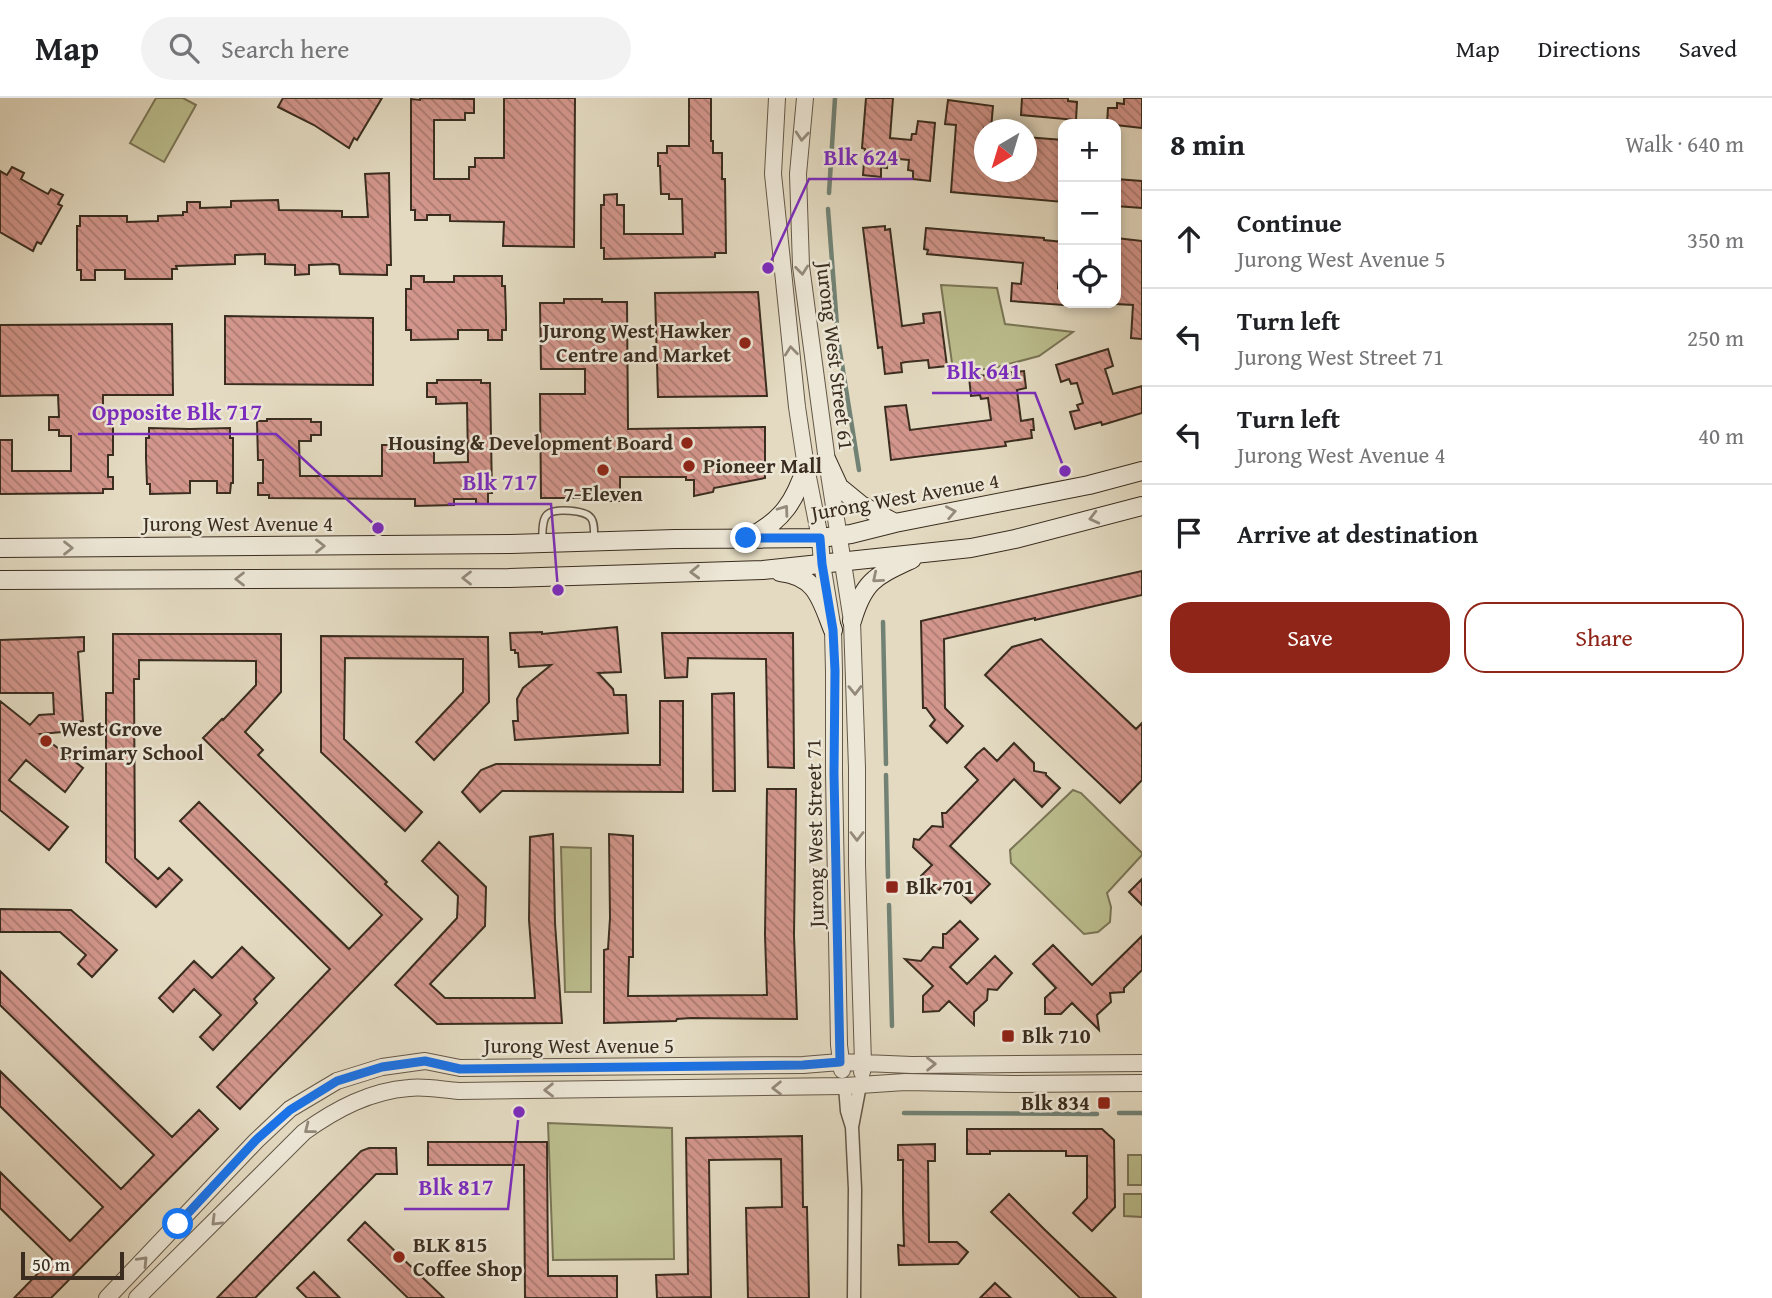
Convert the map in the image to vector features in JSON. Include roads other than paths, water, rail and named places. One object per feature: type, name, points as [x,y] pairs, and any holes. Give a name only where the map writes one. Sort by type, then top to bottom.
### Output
[{"type":"main road","points":[[827,461],[839,487],[861,505],[895,523]]},
{"type":"main road","points":[[746,538],[776,522],[799,488],[806,467]]},
{"type":"main road","name":"Jurong West Avenue 4","points":[[0,548],[820,538],[851,534],[1142,471]]},
{"type":"main road","points":[[0,580],[509,578],[763,570],[971,548],[1142,506]]},
{"type":"main road","points":[[852,621],[864,590],[879,574],[922,554]]},
{"type":"main road","points":[[763,570],[794,574],[809,582],[818,593],[833,630]]},
{"type":"street","name":"Jurong West Street 61","points":[[777,98],[773,174],[796,407],[820,538]]},
{"type":"street","name":"Jurong West Street 61","points":[[806,98],[798,173],[801,266],[839,535]]},
{"type":"street","name":"Jurong West Street 71","points":[[839,535],[852,621],[857,768],[863,1063],[853,1086]]},
{"type":"street","name":"Jurong West Street 71","points":[[820,538],[833,630],[835,671],[834,774],[840,1062],[853,1086]]},
{"type":"street","name":"Jurong West Avenue 5","points":[[107,1298],[256,1140],[290,1110],[337,1081],[382,1067],[425,1061],[460,1069],[752,1066],[840,1062],[912,1065],[1142,1063]]},
{"type":"street","name":"Jurong West Avenue 5","points":[[137,1298],[304,1132],[346,1106],[377,1093],[412,1087],[459,1091],[853,1086],[905,1082],[1142,1083]]},
{"type":"street","points":[[853,1086],[847,1111],[852,1127],[855,1189],[854,1298]]},
{"type":"lane","points":[[542,543],[544,520],[548,514],[556,511],[583,512],[590,516],[593,521],[594,542]]},
{"type":"waterway","points":[[829,193],[835,98]]},
{"type":"waterway","points":[[828,209],[838,339],[859,470]]},
{"type":"waterway","points":[[883,622],[886,764]]},
{"type":"waterway","points":[[886,775],[888,877]]},
{"type":"waterway","points":[[889,905],[892,1026]]},
{"type":"waterway","points":[[904,1113],[1097,1114]]},
{"type":"waterway","points":[[1119,1113],[1142,1113]]},
{"type":"place","name":"Blk 624","points":[[768,268]]},
{"type":"place","name":"Jurong West Hawker Centre and Market","points":[[745,343]]},
{"type":"place","name":"Housing & Development Board","points":[[687,443]]},
{"type":"place","name":"Pioneer Mall","points":[[689,466]]},
{"type":"place","name":"7-Eleven","points":[[603,470]]},
{"type":"place","name":"Blk 641","points":[[1065,471]]},
{"type":"place","name":"Opposite Blk 717","points":[[378,528]]},
{"type":"place","name":"Blk 717","points":[[558,590]]},
{"type":"place","name":"West Grove Primary School","points":[[46,741]]},
{"type":"place","name":"Blk 701","points":[[892,887]]},
{"type":"place","name":"Blk 710","points":[[1008,1036]]},
{"type":"place","name":"Blk 834","points":[[1104,1103]]},
{"type":"place","name":"Blk 817","points":[[519,1112]]},
{"type":"place","name":"BLK 815 Coffee Shop","points":[[399,1257]]}]
